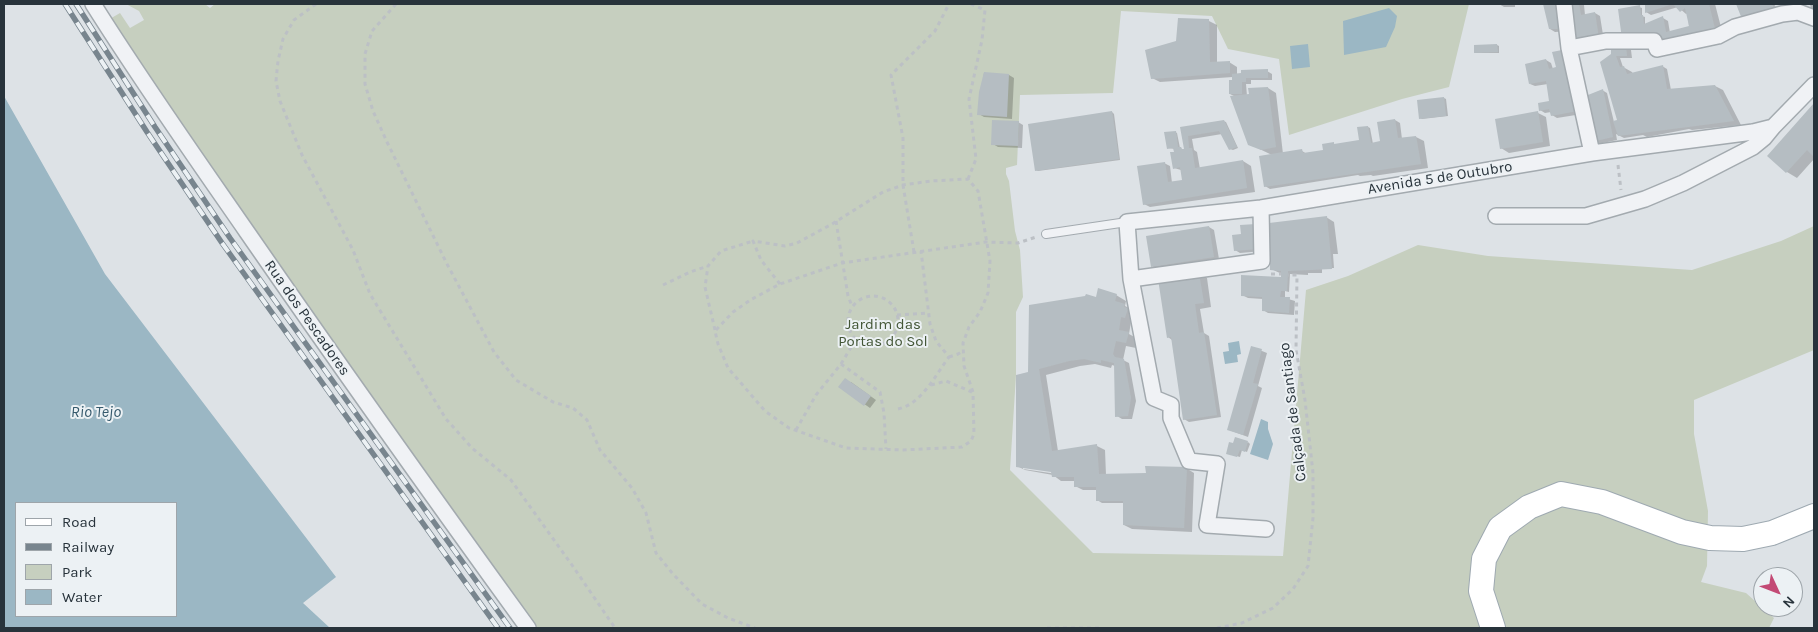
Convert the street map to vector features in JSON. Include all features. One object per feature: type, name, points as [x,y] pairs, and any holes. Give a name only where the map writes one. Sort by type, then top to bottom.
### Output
[{"type":"main road","points":[[1493,628],[1481,591],[1484,559],[1500,528],[1529,507],[1561,494],[1602,502],[1682,532],[1710,538],[1743,539],[1772,533],[1814,516]]},
{"type":"street","name":"Rua dos Pescadores","points":[[94,4],[175,127],[294,300],[528,628]]},
{"type":"street","points":[[1564,4],[1569,48],[1592,153]]},
{"type":"street","points":[[1569,48],[1606,41],[1654,40],[1658,50],[1718,36],[1735,27],[1782,14],[1798,12],[1814,18]]},
{"type":"street","points":[[1496,216],[1586,216],[1645,199],[1683,183],[1753,147],[1764,138],[1773,126],[1814,85]]},
{"type":"street","name":"Avenida 5 de Outubro","points":[[1127,222],[1261,208],[1592,153],[1753,132],[1773,126]]},
{"type":"street","points":[[1131,279],[1262,261],[1261,208]]},
{"type":"street","points":[[1127,222],[1131,279],[1154,398],[1171,405],[1171,418],[1189,460],[1217,464],[1207,525],[1266,529]]},
{"type":"lane","points":[[1046,234],[1127,222]]},
{"type":"path","points":[[316,4],[294,20],[283,39],[276,81],[280,100],[302,155],[353,250],[370,294],[446,419],[472,448],[511,480],[615,628]]},
{"type":"path","points":[[396,4],[372,31],[365,54],[364,84],[373,111],[387,142],[447,264],[494,352],[516,380],[553,402],[573,408],[587,420],[600,450],[632,488],[646,513],[656,553],[673,574],[702,604],[728,618],[755,628]]},
{"type":"path","points":[[914,252],[903,185],[904,138],[890,75],[935,31],[949,4]]},
{"type":"path","points":[[968,179],[976,159],[969,99],[982,40],[985,10],[971,4]]},
{"type":"path","points":[[1618,165],[1621,193]]},
{"type":"path","points":[[663,285],[708,266],[722,251],[753,241],[785,246],[797,243],[883,192],[903,185],[968,179]]},
{"type":"path","points":[[708,266],[705,286],[718,344],[728,368],[765,411],[789,428],[846,448],[903,450],[962,446],[971,441],[974,434],[972,392],[964,366],[963,343],[969,327],[980,312],[988,293],[990,261],[978,191],[968,179]]},
{"type":"path","points":[[836,221],[848,296],[852,306]]},
{"type":"path","points":[[715,331],[733,312],[780,284],[842,263],[986,242],[1018,243],[1046,234]]},
{"type":"path","points":[[753,241],[760,260],[780,284]]},
{"type":"path","points":[[921,250],[928,313],[936,341],[949,357]]},
{"type":"path","name":"Calçada de Santiago","points":[[1217,628],[1242,623],[1273,608],[1293,589],[1308,566],[1313,518],[1313,473],[1305,400],[1296,350],[1296,275],[1288,275]]},
{"type":"path","points":[[868,296],[878,296],[886,300],[893,306],[897,315],[895,333],[889,340],[881,344],[872,346],[864,344],[850,332],[848,324],[852,306],[868,296]]},
{"type":"path","points":[[897,315],[928,313]]},
{"type":"path","points":[[796,430],[816,395],[841,364],[856,339]]},
{"type":"path","points":[[898,409],[906,407],[929,386],[949,357],[963,350]]},
{"type":"path","points":[[841,364],[880,392],[884,413],[886,449]]},
{"type":"path","points":[[929,386],[946,381],[972,392]]},
{"type":"path","points":[[1047,628],[1103,628]]},
{"type":"green space","name":"Jardim das Portas do Sol","points":[[126,4],[205,4],[210,8],[215,4],[1469,4],[1449,87],[1402,99],[1289,135],[1279,59],[1228,49],[1212,16],[1121,11],[1113,93],[1020,95],[1017,165],[1006,168],[1015,231],[1020,250],[1023,297],[1016,312],[1016,375],[1010,470],[1093,553],[1283,556],[1306,290],[1348,276],[1418,245],[1488,256],[1692,270],[1781,241],[1814,226],[1814,350],[1694,400],[1694,434],[1708,511],[1707,566],[1701,582],[1746,593],[1753,599],[1753,617],[1774,618],[1769,628],[532,628],[108,20],[120,13],[130,28],[144,20],[139,11]]},
{"type":"water","points":[[1389,8],[1397,16],[1395,27],[1386,47],[1344,55],[1343,21]]},
{"type":"water","points":[[1308,44],[1310,67],[1292,69],[1290,46]]},
{"type":"water","name":"Rio Tejo","points":[[4,96],[105,274],[336,577],[303,603],[330,628],[4,628]]},
{"type":"water","points":[[1239,341],[1241,354],[1237,355],[1238,362],[1225,364],[1223,352],[1229,351],[1228,343]]},
{"type":"water","points":[[1261,419],[1268,422],[1268,429],[1273,444],[1268,460],[1250,454]]},
{"type":"building","points":[[1543,4],[1562,4],[1565,29],[1549,29]]},
{"type":"building","points":[[1567,4],[1579,4],[1581,15],[1595,12],[1599,39],[1571,43]]},
{"type":"building","points":[[1645,4],[1673,4],[1645,13]]},
{"type":"building","points":[[1673,4],[1709,4],[1716,33],[1662,46],[1662,36],[1622,39],[1618,9],[1640,5],[1644,24],[1663,16],[1666,32],[1689,26],[1685,8],[1680,12]]},
{"type":"building","points":[[1736,4],[1772,4],[1775,11],[1742,19]]},
{"type":"building","points":[[1178,18],[1209,19],[1210,62],[1230,61],[1230,73],[1151,79],[1145,50],[1176,41]]},
{"type":"building","points":[[1497,44],[1498,52],[1474,53],[1474,45]]},
{"type":"building","points":[[1611,45],[1626,46],[1627,56],[1616,56],[1620,67],[1624,66],[1627,74],[1663,65],[1667,89],[1715,85],[1734,121],[1618,136],[1613,121],[1617,120],[1600,62],[1611,54]]},
{"type":"building","points":[[1567,49],[1577,111],[1551,116],[1549,109],[1539,111],[1538,103],[1549,101],[1546,81],[1529,84],[1525,64],[1546,59],[1549,69],[1556,67],[1552,52]]},
{"type":"building","points":[[1268,69],[1268,78],[1246,78],[1246,82],[1242,82],[1242,94],[1229,94],[1229,80],[1232,80],[1232,74],[1241,73],[1241,70]]},
{"type":"building","points":[[984,72],[1009,74],[1007,117],[977,115],[979,92]]},
{"type":"building","points":[[1268,87],[1276,147],[1261,150],[1248,145],[1230,96],[1249,94],[1248,88]]},
{"type":"building","points":[[1603,89],[1613,137],[1591,142],[1583,97]]},
{"type":"building","points":[[1444,97],[1446,116],[1419,119],[1417,100]]},
{"type":"building","points":[[1814,103],[1814,157],[1807,150],[1786,173],[1767,156]]},
{"type":"building","points":[[1112,111],[1119,159],[1035,171],[1028,124]]},
{"type":"building","points":[[1538,111],[1543,142],[1500,149],[1495,119]]},
{"type":"building","points":[[1395,119],[1398,138],[1416,136],[1421,164],[1264,187],[1259,156],[1302,149],[1303,153],[1323,150],[1322,144],[1359,140],[1357,127],[1368,126],[1371,143],[1380,141],[1377,122]]},
{"type":"building","points":[[992,120],[1019,121],[1018,146],[991,145]]},
{"type":"building","points":[[1224,120],[1237,147],[1229,150],[1219,131],[1188,136],[1189,148],[1192,148],[1195,168],[1243,160],[1247,188],[1143,205],[1137,166],[1165,162],[1168,182],[1182,180],[1180,167],[1173,169],[1170,152],[1174,152],[1173,148],[1167,149],[1164,132],[1176,131],[1178,147],[1184,149],[1180,127]]},
{"type":"building","points":[[1327,216],[1332,269],[1288,271],[1287,291],[1281,291],[1280,297],[1290,297],[1289,313],[1262,311],[1262,297],[1241,296],[1241,275],[1281,277],[1281,271],[1270,270],[1269,223]]},
{"type":"building","points":[[1256,224],[1258,249],[1234,251],[1232,235],[1241,234],[1240,225]]},
{"type":"building","points":[[1209,226],[1214,257],[1151,267],[1146,236]]},
{"type":"building","points":[[1199,273],[1204,303],[1195,304],[1199,333],[1204,332],[1217,415],[1183,420],[1171,337],[1167,338],[1158,279]]},
{"type":"building","points":[[1098,288],[1117,294],[1115,301],[1125,304],[1124,307],[1128,308],[1125,318],[1121,317],[1119,330],[1129,332],[1126,343],[1116,341],[1113,354],[1115,357],[1124,359],[1131,398],[1128,416],[1115,417],[1114,363],[1101,360],[1101,363],[1084,359],[1039,369],[1052,451],[1097,444],[1099,474],[1146,473],[1145,466],[1187,467],[1184,528],[1123,525],[1123,501],[1096,501],[1096,487],[1074,487],[1074,477],[1052,477],[1051,472],[1016,467],[1016,375],[1028,372],[1029,305],[1085,296],[1086,294],[1096,297]]},
{"type":"building","points":[[1251,346],[1262,349],[1253,383],[1258,384],[1243,435],[1227,430]]},
{"type":"building","points":[[845,378],[871,396],[864,406],[838,387]]},
{"type":"building","points":[[1235,437],[1248,441],[1245,452],[1240,450],[1237,457],[1226,454],[1229,442],[1233,443]]},
{"type":"railway","points":[[65,4],[147,132],[222,243],[498,628]]},
{"type":"railway","points":[[76,4],[155,127],[230,238],[510,628]]}]
